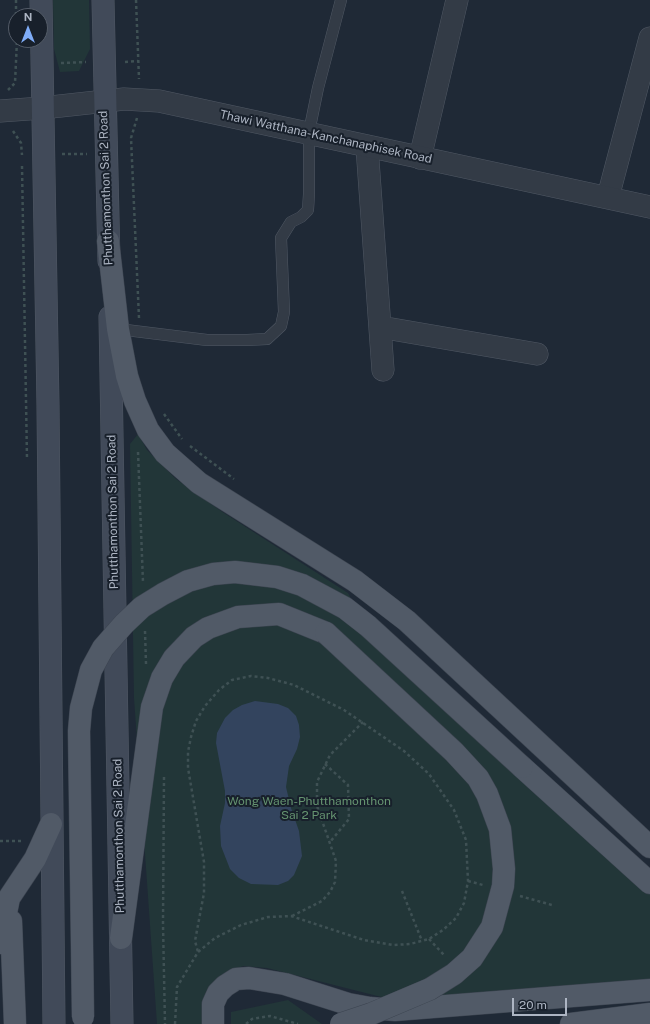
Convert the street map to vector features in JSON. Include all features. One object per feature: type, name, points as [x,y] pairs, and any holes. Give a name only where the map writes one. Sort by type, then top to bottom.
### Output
[{"type":"main road","points":[[41,0],[48,405],[54,1024]]},
{"type":"main road","name":"Phutthamonthon Sai 2 Road","points":[[103,0],[122,1024]]},
{"type":"main road","points":[[108,241],[118,329],[127,376],[135,401],[148,430],[165,452],[199,483],[355,581],[407,621],[650,847]]},
{"type":"main road","points":[[83,1021],[79,731],[81,708],[91,670],[103,648],[137,612],[163,594],[188,581],[213,574],[235,572],[277,577],[307,587],[345,608],[368,626],[650,883]]},
{"type":"main road","points":[[121,938],[152,707],[162,678],[174,658],[194,637],[208,628],[238,617],[279,614],[326,633],[454,752],[478,778],[487,794],[500,829],[504,869],[503,886],[492,927],[472,958],[454,974],[430,989],[378,1012],[341,1024]]},
{"type":"main road","points":[[0,943],[9,898],[35,859],[51,824]]},
{"type":"main road","points":[[9,898],[13,949],[15,1024]]},
{"type":"main road","points":[[213,1024],[213,1004],[218,993],[225,986],[236,979],[266,979],[348,1004],[395,1010],[650,990]]},
{"type":"main road","points":[[571,1024],[650,1014]]},
{"type":"street","points":[[420,158],[457,0]]},
{"type":"street","points":[[608,197],[650,38]]},
{"type":"street","name":"Thawi Watthana-Kanchanaphisek Road","points":[[0,110],[42,108],[124,99],[159,101],[309,132],[367,147],[650,207]]},
{"type":"street","points":[[367,147],[383,370]]},
{"type":"street","points":[[380,327],[537,354]]},
{"type":"lane","points":[[118,329],[206,340],[247,340],[267,339],[281,326],[284,312],[281,238],[291,222],[301,217],[308,210],[309,132],[318,88],[341,0]]},
{"type":"path","points":[[136,0],[139,80]]},
{"type":"path","points":[[8,90],[15,83],[17,48]]},
{"type":"path","points":[[58,63],[86,62]]},
{"type":"path","points":[[136,124],[131,138],[139,332]]},
{"type":"path","points":[[62,154],[94,153]]},
{"type":"path","points":[[161,409],[164,413]]},
{"type":"path","points":[[138,446],[143,589]]},
{"type":"path","points":[[144,629],[146,668]]},
{"type":"path","points":[[175,1024],[177,987],[198,952],[215,938],[241,925],[268,917],[291,916],[364,940],[393,945],[410,944],[429,939],[443,930],[456,918],[464,903],[468,881],[466,840],[454,810],[429,774],[404,751],[344,710],[294,685],[268,678],[251,676],[232,680],[219,690],[205,706],[194,726],[188,752],[188,768],[204,862],[204,893],[195,941],[198,952]]},
{"type":"path","points":[[291,916],[322,901],[330,892],[335,882],[337,871],[335,856],[317,806],[317,782],[330,755],[362,722]]},
{"type":"path","points":[[325,764],[348,785],[349,818],[330,842]]},
{"type":"path","points":[[164,775],[163,924],[165,1024]]},
{"type":"path","points":[[402,891],[422,941]]},
{"type":"path","points":[[429,939],[450,961]]},
{"type":"path","points":[[246,1024],[252,1019],[270,1016],[298,1024]]},
{"type":"green space","points":[[53,0],[89,0],[90,49],[79,71],[60,72],[54,49]]},
{"type":"green space","name":"Wong Waen-Phutthamonthon Sai 2 Park","points":[[138,434],[147,450],[176,479],[221,511],[348,593],[373,640],[650,892],[650,983],[413,1005],[267,968],[243,966],[219,979],[202,1006],[202,1024],[157,1024],[134,698],[130,444]]},
{"type":"green space","points":[[288,1000],[322,1024],[231,1024],[231,1012]]},
{"type":"water","points":[[255,701],[278,704],[288,708],[296,716],[299,725],[300,737],[297,749],[289,766],[286,787],[299,831],[302,856],[294,875],[288,881],[278,885],[251,884],[239,878],[230,869],[221,846],[220,826],[225,803],[225,791],[216,743],[217,733],[225,718],[233,710],[242,705]]}]
